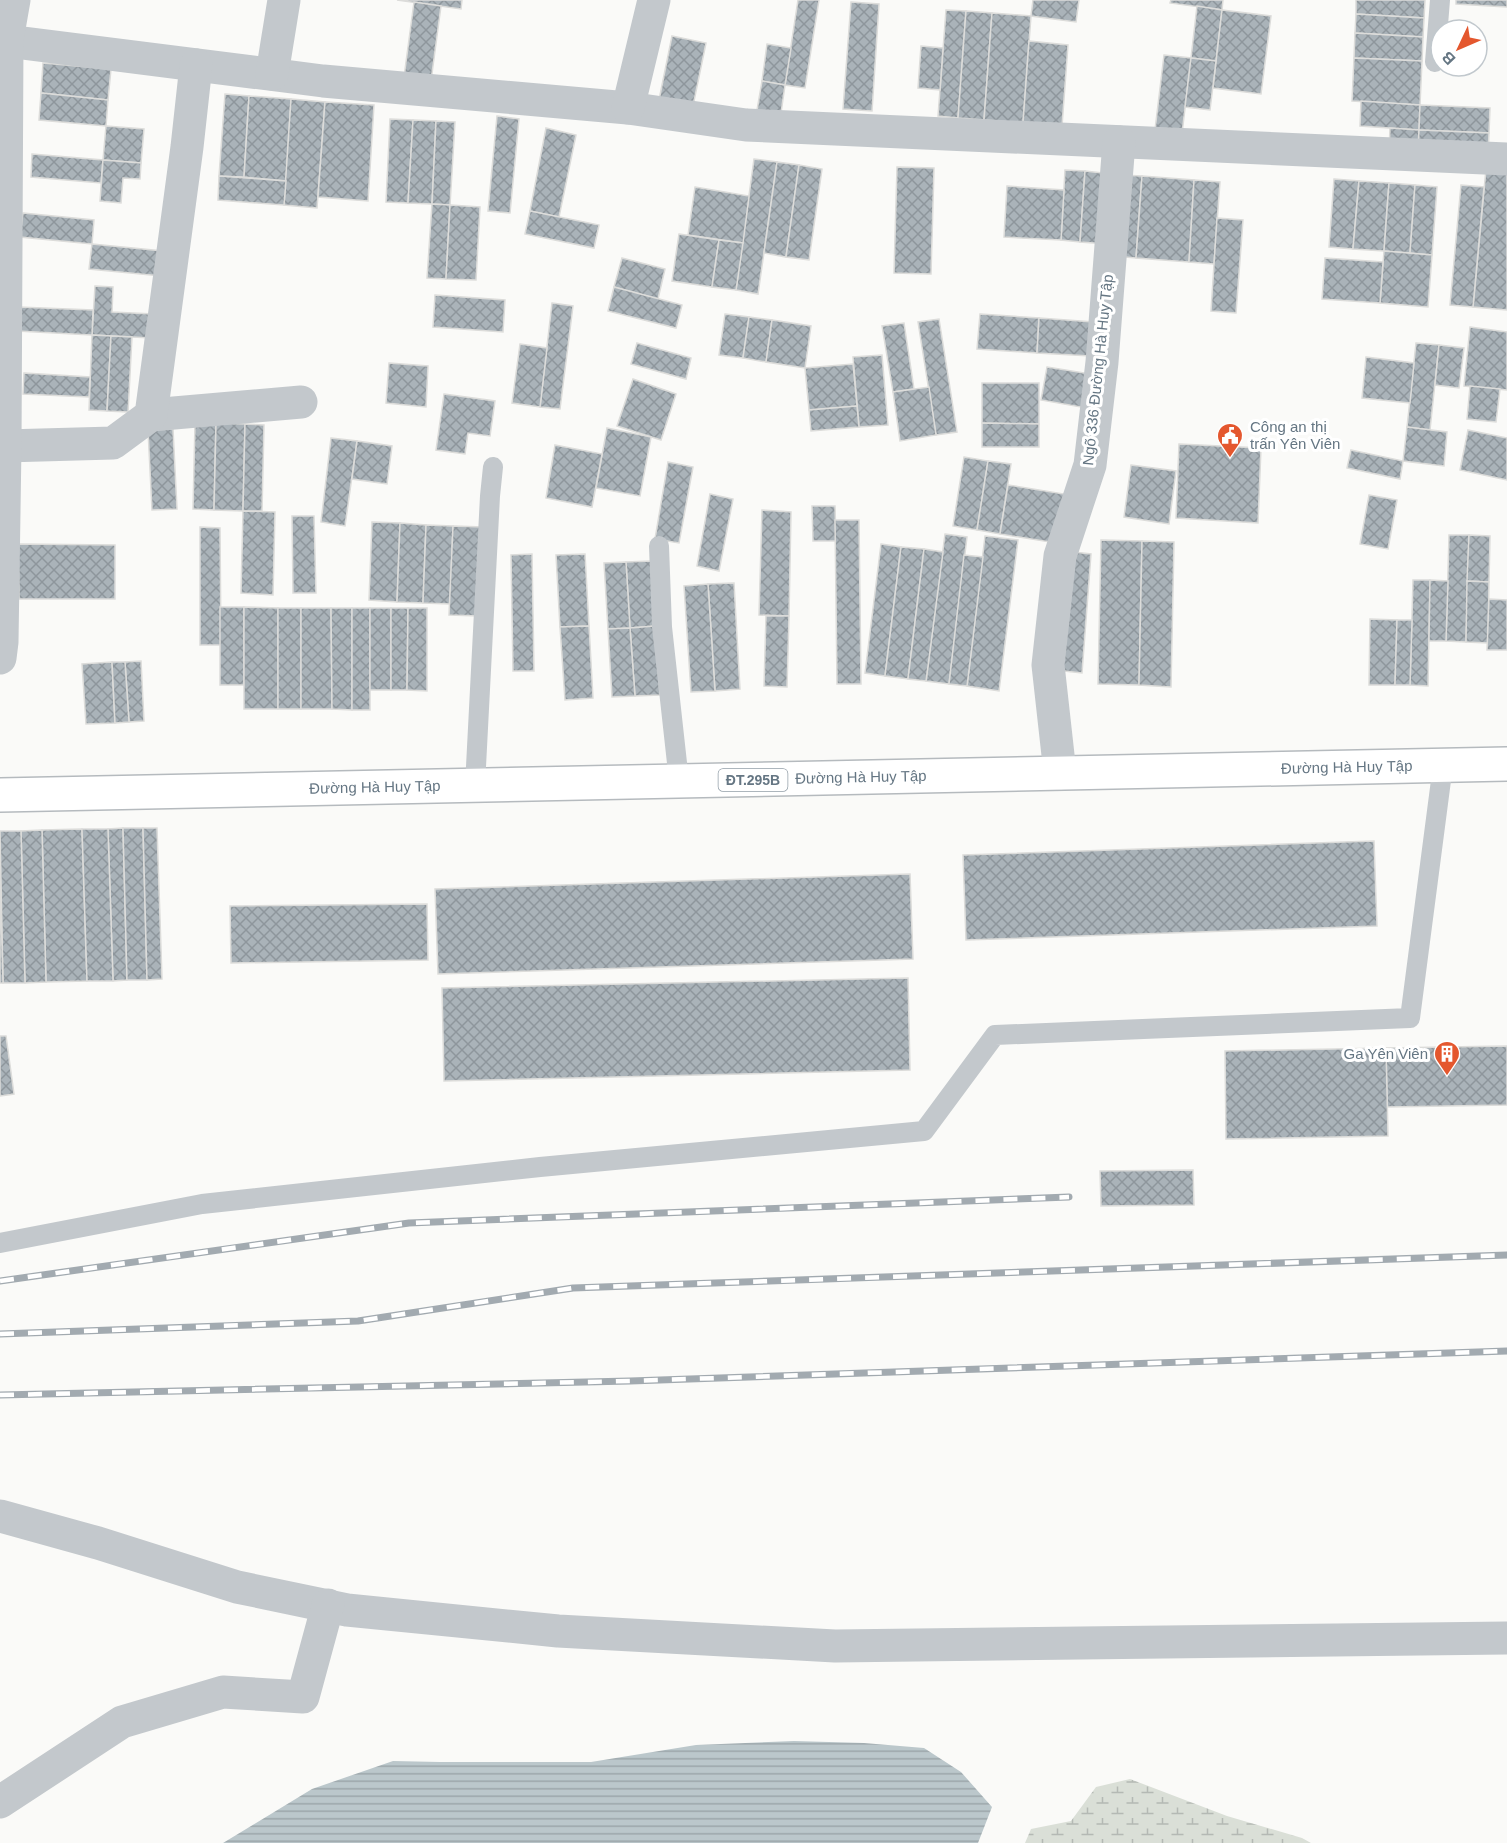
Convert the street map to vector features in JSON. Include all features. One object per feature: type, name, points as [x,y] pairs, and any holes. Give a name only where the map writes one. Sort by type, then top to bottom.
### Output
[{"type":"main road","name":"Đường Hà Huy Tập","points":[[0,795],[1507,764]]},
{"type":"street","points":[[0,658],[5,447],[4,40],[14,0]]},
{"type":"street","points":[[272,74],[284,0]]},
{"type":"street","points":[[628,108],[654,0]]},
{"type":"street","points":[[4,40],[323,81],[628,108],[746,125],[1507,159]]},
{"type":"street","points":[[151,415],[196,65]]},
{"type":"street","name":"Ngõ 336 Đường Hà Huy Tập","points":[[1060,773],[1048,664],[1060,556],[1090,465],[1102,362],[1119,142]]},
{"type":"street","points":[[5,447],[113,443],[151,415],[301,402]]},
{"type":"street","points":[[0,1516],[98,1543],[237,1587],[347,1610],[558,1631],[835,1646],[1507,1638]]},
{"type":"street","points":[[0,1802],[122,1722],[223,1692],[303,1697],[328,1605]]},
{"type":"lane","points":[[1439,18],[1440,0]]},
{"type":"lane","points":[[475,786],[493,467]]},
{"type":"lane","points":[[659,546],[662,627],[679,781]]},
{"type":"lane","points":[[0,1243],[202,1204],[540,1167],[924,1131],[995,1035],[1410,1018],[1443,765]]},
{"type":"green space","points":[[1130,1779],[1227,1816],[1302,1838],[1311,1843],[1025,1843],[1031,1829],[1071,1821],[1096,1787]]},
{"type":"shaded area","points":[[794,1741],[924,1748],[961,1772],[992,1807],[978,1843],[223,1843],[312,1789],[393,1761],[591,1762],[696,1745]]},
{"type":"building","points":[[397,0],[462,0],[461,9]]},
{"type":"building","points":[[798,0],[819,0],[805,88],[785,85]]},
{"type":"building","points":[[1033,0],[1079,0],[1076,22],[1031,16]]},
{"type":"building","points":[[1171,0],[1223,0],[1222,10],[1170,3]]},
{"type":"building","points":[[1356,0],[1425,0],[1424,18],[1356,14]]},
{"type":"building","points":[[1456,0],[1507,0],[1507,7],[1456,4]]},
{"type":"building","points":[[414,2],[441,6],[431,81],[404,77]]},
{"type":"building","points":[[851,2],[879,4],[872,111],[843,109]]},
{"type":"building","points":[[1197,6],[1222,10],[1216,61],[1191,58]]},
{"type":"building","points":[[946,10],[966,11],[958,118],[938,116]]},
{"type":"building","points":[[1222,10],[1271,16],[1261,94],[1213,88]]},
{"type":"building","points":[[966,11],[992,13],[984,120],[958,118]]},
{"type":"building","points":[[992,13],[1031,16],[1023,123],[984,120]]},
{"type":"building","points":[[1356,14],[1424,18],[1423,37],[1355,33]]},
{"type":"building","points":[[1355,33],[1423,37],[1422,61],[1354,58]]},
{"type":"building","points":[[672,36],[706,43],[693,106],[659,100]]},
{"type":"building","points":[[1029,41],[1068,45],[1062,126],[1023,123]]},
{"type":"building","points":[[767,44],[791,48],[785,85],[762,81]]},
{"type":"building","points":[[921,46],[943,48],[940,90],[918,88]]},
{"type":"building","points":[[1164,55],[1191,58],[1181,142],[1154,138]]},
{"type":"building","points":[[1191,58],[1216,61],[1210,110],[1185,107]]},
{"type":"building","points":[[1354,58],[1422,61],[1420,105],[1352,101]]},
{"type":"building","points":[[43,63],[111,69],[108,100],[41,93]]},
{"type":"building","points":[[762,81],[785,85],[780,120],[756,116]]},
{"type":"building","points":[[41,93],[108,100],[106,126],[39,120]]},
{"type":"building","points":[[225,94],[249,96],[244,177],[219,176]]},
{"type":"building","points":[[249,96],[291,99],[286,181],[244,177]]},
{"type":"building","points":[[291,99],[325,102],[317,208],[284,205]]},
{"type":"building","points":[[1361,101],[1420,105],[1419,130],[1360,126]]},
{"type":"building","points":[[325,102],[374,105],[368,201],[318,197]]},
{"type":"building","points":[[1420,105],[1490,108],[1489,133],[1419,130]]},
{"type":"building","points":[[497,116],[519,119],[510,213],[488,211]]},
{"type":"building","points":[[390,119],[413,120],[408,203],[386,202]]},
{"type":"building","points":[[413,120],[436,121],[432,204],[408,203]]},
{"type":"building","points":[[436,121],[455,122],[450,205],[432,204]]},
{"type":"building","points":[[106,126],[144,129],[141,163],[103,160]]},
{"type":"building","points":[[546,128],[576,135],[559,217],[530,211]]},
{"type":"building","points":[[1390,128],[1419,130],[1418,152],[1389,151]]},
{"type":"building","points":[[1419,130],[1489,133],[1488,156],[1418,152]]},
{"type":"building","points":[[32,154],[103,160],[101,183],[31,177]]},
{"type":"building","points":[[754,159],[777,162],[758,294],[736,290]]},
{"type":"building","points":[[103,160],[141,163],[140,179],[123,178],[121,203],[100,201]]},
{"type":"building","points":[[777,162],[799,165],[786,257],[764,253]]},
{"type":"building","points":[[799,165],[822,169],[809,260],[786,257]]},
{"type":"building","points":[[897,167],[934,168],[931,274],[894,273]]},
{"type":"building","points":[[1486,169],[1507,171],[1507,310],[1473,307]]},
{"type":"building","points":[[1065,170],[1085,171],[1080,242],[1061,240]]},
{"type":"building","points":[[1085,171],[1111,174],[1107,244],[1080,242]]},
{"type":"building","points":[[1119,175],[1142,176],[1136,258],[1114,256]]},
{"type":"building","points":[[219,176],[286,181],[284,205],[218,200]]},
{"type":"building","points":[[1142,176],[1194,180],[1189,262],[1136,258]]},
{"type":"building","points":[[1334,179],[1359,181],[1353,249],[1329,247]]},
{"type":"building","points":[[1194,180],[1220,182],[1214,264],[1189,262]]},
{"type":"building","points":[[1359,181],[1389,183],[1384,251],[1353,249]]},
{"type":"building","points":[[1389,183],[1415,185],[1410,253],[1384,251]]},
{"type":"building","points":[[1415,185],[1437,187],[1432,255],[1410,253]]},
{"type":"building","points":[[1461,185],[1484,187],[1473,307],[1450,305]]},
{"type":"building","points":[[1007,186],[1064,190],[1061,240],[1004,237]]},
{"type":"building","points":[[695,187],[749,196],[743,243],[688,235]]},
{"type":"building","points":[[432,204],[450,205],[446,279],[427,278]]},
{"type":"building","points":[[450,205],[480,207],[476,280],[446,279]]},
{"type":"building","points":[[530,211],[599,225],[594,248],[525,234]]},
{"type":"building","points":[[23,213],[94,220],[92,244],[20,237]]},
{"type":"building","points":[[1217,218],[1243,220],[1236,313],[1211,311]]},
{"type":"building","points":[[679,234],[719,240],[712,287],[672,281]]},
{"type":"building","points":[[719,240],[743,243],[736,290],[712,287]]},
{"type":"building","points":[[92,244],[163,251],[161,276],[89,269]]},
{"type":"building","points":[[1384,251],[1432,255],[1428,307],[1380,303]]},
{"type":"building","points":[[622,258],[665,269],[658,299],[614,287]]},
{"type":"building","points":[[1325,258],[1383,262],[1380,303],[1322,299]]},
{"type":"building","points":[[95,286],[113,287],[112,312],[153,314],[152,338],[92,335]]},
{"type":"building","points":[[614,287],[682,305],[676,328],[608,311]]},
{"type":"building","points":[[435,295],[505,300],[503,332],[433,327]]},
{"type":"building","points":[[552,303],[573,306],[560,409],[540,407]]},
{"type":"building","points":[[18,307],[93,310],[92,335],[17,331]]},
{"type":"building","points":[[725,314],[749,317],[743,358],[719,355]]},
{"type":"building","points":[[980,314],[1039,318],[1037,353],[977,349]]},
{"type":"building","points":[[749,317],[772,320],[766,362],[743,358]]},
{"type":"building","points":[[1039,318],[1094,322],[1091,356],[1037,353]]},
{"type":"building","points":[[939,319],[957,432],[936,435],[918,322]]},
{"type":"building","points":[[772,320],[811,326],[805,368],[766,362]]},
{"type":"building","points":[[904,323],[914,389],[893,392],[882,326]]},
{"type":"building","points":[[1470,327],[1507,332],[1507,390],[1464,386]]},
{"type":"building","points":[[92,335],[111,336],[107,411],[89,410]]},
{"type":"building","points":[[111,336],[132,337],[128,412],[107,411]]},
{"type":"building","points":[[637,343],[691,358],[686,379],[631,364]]},
{"type":"building","points":[[1416,343],[1439,345],[1430,430],[1407,427]]},
{"type":"building","points":[[520,344],[547,348],[540,407],[512,403]]},
{"type":"building","points":[[1439,345],[1464,348],[1459,388],[1435,385]]},
{"type":"building","points":[[882,355],[888,425],[859,427],[853,357]]},
{"type":"building","points":[[1366,357],[1414,363],[1410,403],[1362,398]]},
{"type":"building","points":[[389,363],[428,366],[426,407],[386,403]]},
{"type":"building","points":[[853,364],[857,406],[809,410],[805,368]]},
{"type":"building","points":[[1047,367],[1097,375],[1092,409],[1041,400]]},
{"type":"building","points":[[24,373],[90,377],[89,397],[23,394]]},
{"type":"building","points":[[633,379],[676,394],[661,440],[617,426]]},
{"type":"building","points":[[982,383],[1039,383],[1039,424],[982,423]]},
{"type":"building","points":[[1470,386],[1500,389],[1496,422],[1467,419]]},
{"type":"building","points":[[929,387],[936,435],[900,441],[893,392]]},
{"type":"building","points":[[444,394],[495,401],[490,436],[468,433],[465,454],[436,450]]},
{"type":"building","points":[[857,406],[859,427],[811,431],[809,410]]},
{"type":"building","points":[[195,423],[216,423],[214,510],[193,509]]},
{"type":"building","points":[[216,423],[245,424],[243,511],[214,510]]},
{"type":"building","points":[[982,423],[1039,424],[1039,447],[982,447]]},
{"type":"building","points":[[245,424],[264,425],[262,511],[243,511]]},
{"type":"building","points":[[1407,427],[1447,432],[1444,466],[1403,461]]},
{"type":"building","points":[[607,428],[651,437],[640,496],[596,488]]},
{"type":"building","points":[[173,429],[177,509],[152,510],[148,430]]},
{"type":"building","points":[[1468,430],[1507,438],[1507,480],[1460,470]]},
{"type":"building","points":[[331,438],[357,441],[345,526],[321,522]]},
{"type":"building","points":[[357,441],[392,446],[387,484],[352,479]]},
{"type":"building","points":[[1179,444],[1261,448],[1258,523],[1176,518]]},
{"type":"building","points":[[555,445],[602,454],[592,507],[546,498]]},
{"type":"building","points":[[1351,450],[1403,461],[1400,479],[1347,468]]},
{"type":"building","points":[[964,457],[988,461],[977,530],[953,526]]},
{"type":"building","points":[[988,461],[1011,464],[1000,534],[977,530]]},
{"type":"building","points":[[668,462],[693,467],[679,543],[655,539]]},
{"type":"building","points":[[1131,465],[1176,471],[1169,524],[1124,517]]},
{"type":"building","points":[[1008,485],[1064,494],[1056,543],[1000,534]]},
{"type":"building","points":[[710,494],[733,499],[719,571],[697,566]]},
{"type":"building","points":[[1369,495],[1397,500],[1388,549],[1360,544]]},
{"type":"building","points":[[812,506],[835,506],[836,541],[813,541]]},
{"type":"building","points":[[762,510],[791,512],[789,616],[759,615]]},
{"type":"building","points":[[243,511],[275,512],[273,595],[241,593]]},
{"type":"building","points":[[292,516],[314,516],[316,593],[293,593]]},
{"type":"building","points":[[835,520],[859,520],[861,684],[837,684]]},
{"type":"building","points":[[372,522],[400,523],[397,602],[369,600]]},
{"type":"building","points":[[400,523],[426,525],[423,603],[397,602]]},
{"type":"building","points":[[426,525],[453,526],[450,604],[423,603]]},
{"type":"building","points":[[453,526],[483,527],[480,616],[449,615]]},
{"type":"building","points":[[200,527],[220,528],[221,645],[200,645]]},
{"type":"building","points":[[945,534],[967,537],[949,684],[926,681]]},
{"type":"building","points":[[1449,535],[1469,535],[1466,642],[1446,641]]},
{"type":"building","points":[[1469,535],[1490,536],[1489,582],[1467,581]]},
{"type":"building","points":[[985,536],[1018,540],[999,691],[967,686]]},
{"type":"building","points":[[1101,540],[1142,541],[1139,685],[1098,684]]},
{"type":"building","points":[[1142,541],[1174,542],[1171,687],[1139,685]]},
{"type":"building","points":[[18,544],[115,545],[115,599],[19,599]]},
{"type":"building","points":[[881,544],[901,547],[885,676],[865,673]]},
{"type":"building","points":[[901,547],[924,549],[908,679],[885,676]]},
{"type":"building","points":[[924,549],[943,552],[926,681],[908,679]]},
{"type":"building","points":[[1065,551],[1091,554],[1082,673],[1055,670]]},
{"type":"building","points":[[532,554],[534,671],[513,671],[511,555]]},
{"type":"building","points":[[585,554],[589,626],[560,627],[556,555]]},
{"type":"building","points":[[964,555],[983,557],[967,686],[949,684]]},
{"type":"building","points":[[651,561],[655,626],[630,628],[626,562]]},
{"type":"building","points":[[626,562],[630,628],[608,629],[604,563]]},
{"type":"building","points":[[1413,580],[1430,580],[1428,686],[1410,685]]},
{"type":"building","points":[[1430,580],[1448,581],[1446,641],[1429,641]]},
{"type":"building","points":[[1467,581],[1489,582],[1488,643],[1466,642]]},
{"type":"building","points":[[734,583],[740,689],[715,691],[708,584]]},
{"type":"building","points":[[708,584],[715,691],[691,692],[684,586]]},
{"type":"building","points":[[1489,599],[1507,600],[1507,650],[1487,650]]},
{"type":"building","points":[[220,607],[244,607],[244,685],[220,685]]},
{"type":"building","points":[[244,607],[278,608],[278,709],[244,709]]},
{"type":"building","points":[[278,608],[301,608],[301,709],[278,709]]},
{"type":"building","points":[[301,608],[331,608],[332,709],[301,709]]},
{"type":"building","points":[[331,608],[352,608],[352,710],[332,709]]},
{"type":"building","points":[[352,608],[370,608],[370,710],[352,710]]},
{"type":"building","points":[[370,608],[391,608],[391,690],[370,690]]},
{"type":"building","points":[[391,608],[408,608],[407,690],[391,690]]},
{"type":"building","points":[[408,608],[427,608],[427,691],[407,690]]},
{"type":"building","points":[[766,616],[789,616],[787,687],[764,686]]},
{"type":"building","points":[[1370,619],[1397,620],[1395,685],[1369,685]]},
{"type":"building","points":[[1397,620],[1412,620],[1410,685],[1395,685]]},
{"type":"building","points":[[589,626],[593,698],[565,700],[560,627]]},
{"type":"building","points":[[655,626],[660,695],[635,696],[630,628]]},
{"type":"building","points":[[630,628],[635,696],[612,697],[608,629]]},
{"type":"building","points":[[141,661],[144,721],[129,722],[125,662]]},
{"type":"building","points":[[112,662],[115,723],[86,724],[82,664]]},
{"type":"building","points":[[112,662],[125,662],[129,722],[115,723]]},
{"type":"building","points":[[123,828],[127,980],[113,981],[108,829]]},
{"type":"building","points":[[123,828],[143,828],[147,980],[127,980]]},
{"type":"building","points":[[143,828],[157,828],[162,979],[147,980]]},
{"type":"building","points":[[82,829],[87,981],[46,982],[42,830]]},
{"type":"building","points":[[82,829],[108,829],[113,981],[87,981]]},
{"type":"building","points":[[42,830],[46,982],[25,983],[21,831]]},
{"type":"building","points":[[0,831],[21,831],[25,983],[3,983]]},
{"type":"building","points":[[1374,841],[1377,926],[966,940],[963,855]]},
{"type":"building","points":[[0,872],[3,983],[0,983]]},
{"type":"building","points":[[910,874],[913,959],[438,974],[435,889]]},
{"type":"building","points":[[427,904],[428,960],[231,963],[230,906]]},
{"type":"building","points":[[908,978],[910,1070],[444,1081],[442,988]]},
{"type":"building","points":[[0,1036],[6,1036],[14,1094],[0,1096]]},
{"type":"building","name":"Ga Yên Viên","points":[[1507,1046],[1507,1105],[1387,1107],[1386,1048]]},
{"type":"building","points":[[1386,1048],[1388,1136],[1226,1139],[1225,1051]]},
{"type":"building","points":[[1193,1170],[1194,1205],[1101,1206],[1100,1171]]},
{"type":"railway","points":[[0,1281],[409,1223],[1069,1197]]},
{"type":"railway","points":[[0,1334],[358,1321],[573,1288],[1507,1255]]},
{"type":"railway","points":[[0,1395],[630,1381],[1507,1351]]},
{"type":"place","name":"Công an thị trấn Yên Viên","points":[[1230,459]]},
{"type":"place","name":"Ga Yên Viên","points":[[1447,1077]]}]
